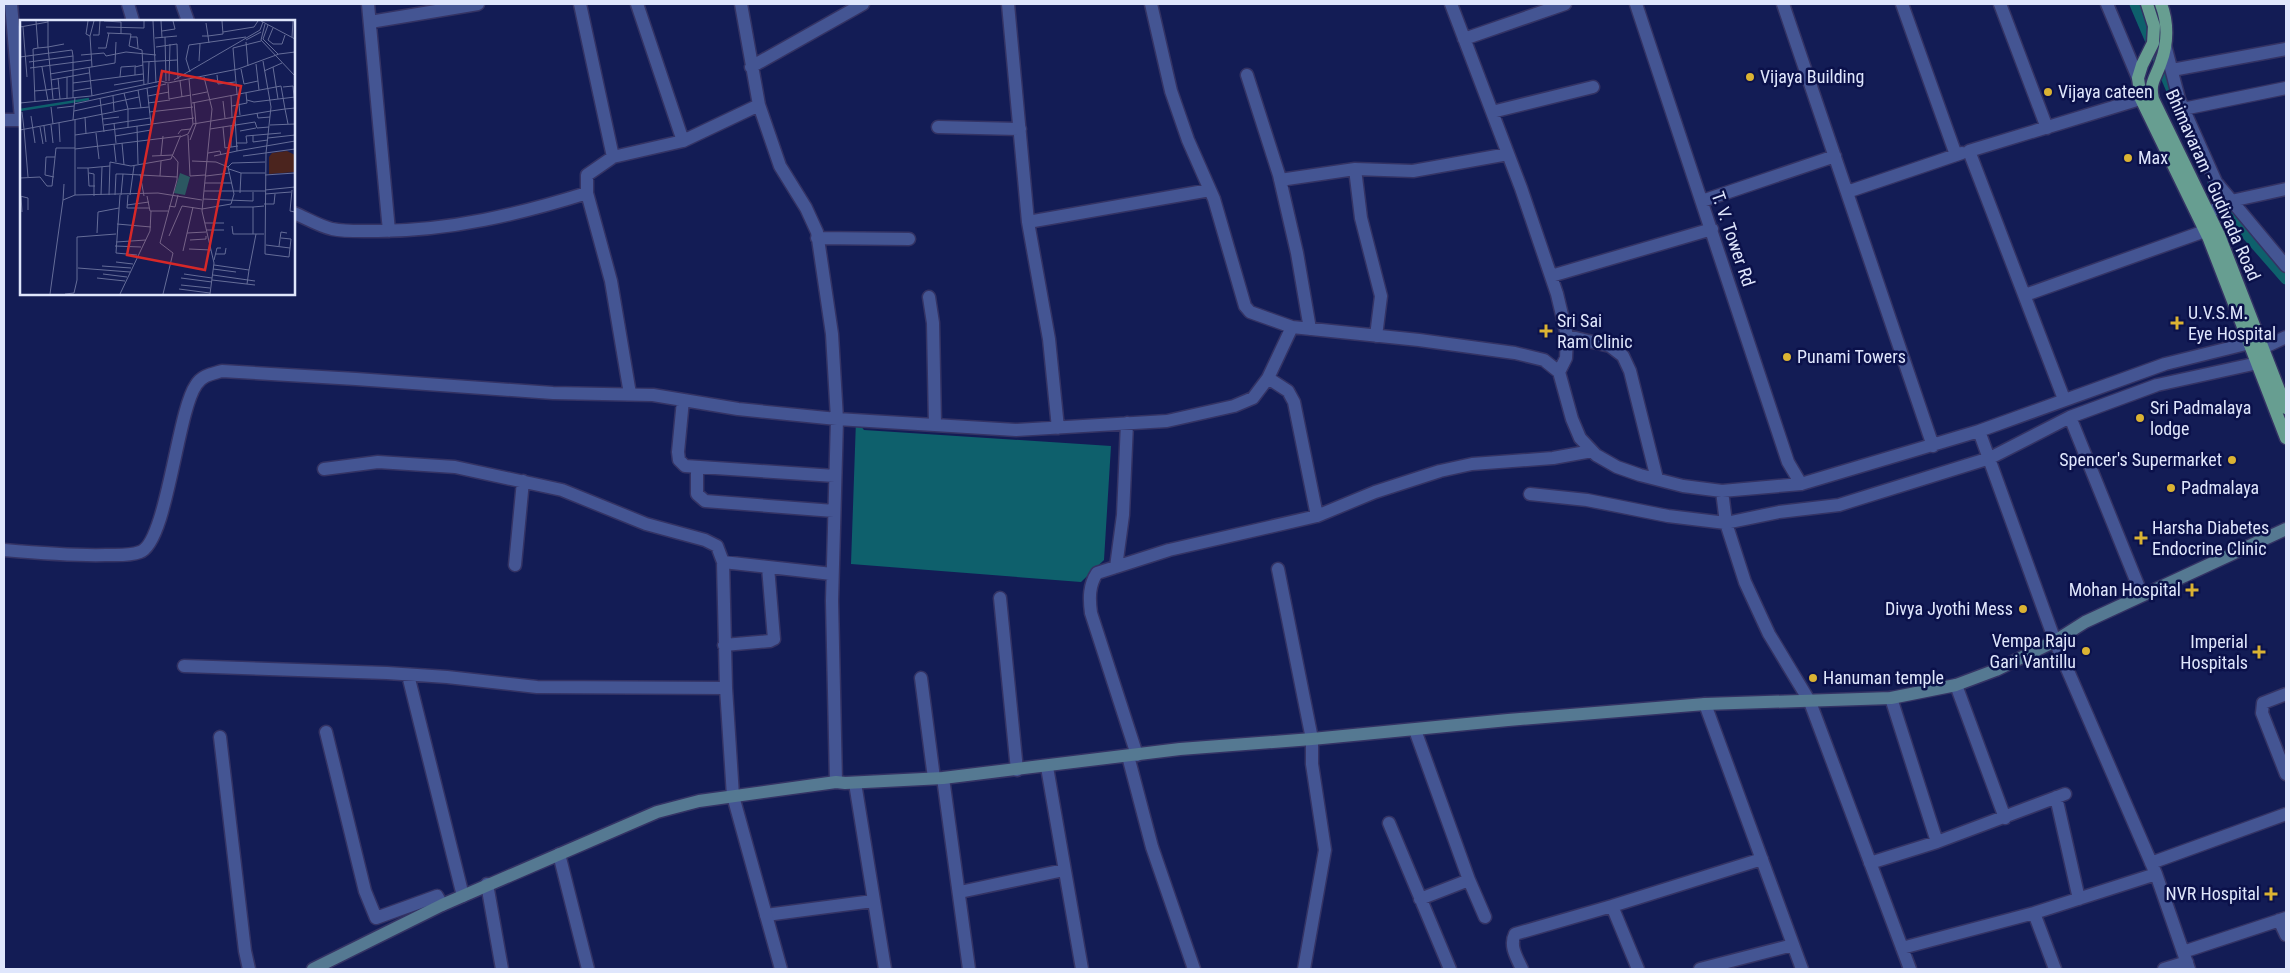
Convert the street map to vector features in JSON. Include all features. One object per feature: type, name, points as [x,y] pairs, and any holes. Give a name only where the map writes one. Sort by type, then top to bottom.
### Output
[{"type":"main road","name":"Bhimavaram - Gudivada Road","points":[[2147,4],[2160,26],[2159,44],[2162,61],[2148,94],[2257,350],[2286,408]]},
{"type":"main road","points":[[2160,26],[2161,4]]},
{"type":"main road","name":"Bhimavaram - Gudivada Road","points":[[2159,44],[2142,65],[2138,78],[2210,212],[2286,438]]},
{"type":"main road","points":[[313,969],[488,884],[657,812],[699,801],[836,782],[939,778],[1047,767],[1180,749],[1312,740],[1508,720],[1705,704],[1892,698],[1956,685],[1996,670],[2054,641],[2085,622],[2286,529]]},
{"type":"street","points":[[11,4],[20,108]]},
{"type":"street","points":[[128,4],[133,20]]},
{"type":"street","points":[[182,4],[188,20]]},
{"type":"street","points":[[368,4],[389,231]]},
{"type":"street","points":[[370,22],[478,4]]},
{"type":"street","points":[[580,4],[613,157]]},
{"type":"street","points":[[637,4],[683,141]]},
{"type":"street","points":[[740,4],[759,105],[780,166],[806,208],[818,238],[832,334],[837,419],[832,574],[836,782]]},
{"type":"street","points":[[751,67],[848,8],[864,4]]},
{"type":"street","points":[[1008,4],[1028,222],[1049,339],[1058,428]]},
{"type":"street","points":[[1151,4],[1171,91],[1188,140],[1210,190],[1245,306],[1250,312],[1292,327],[1515,353],[1544,360],[1559,372],[1572,419],[1580,438],[1592,451],[1616,467],[1657,479],[1722,492],[1801,484],[1979,431],[2165,364],[2257,350]]},
{"type":"street","points":[[1451,4],[1508,154],[1551,276],[1567,336],[1566,358],[1559,372]]},
{"type":"street","points":[[1464,39],[1563,4]]},
{"type":"street","name":"T. V. Tower Rd","points":[[1636,4],[1788,462],[1801,484]]},
{"type":"street","points":[[1783,4],[1933,446]]},
{"type":"street","points":[[1902,4],[1956,155]]},
{"type":"street","points":[[2000,4],[2047,128]]},
{"type":"street","points":[[2107,4],[2138,78]]},
{"type":"street","points":[[2159,44],[2172,70],[2183,108],[2216,182],[2230,202],[2286,266]]},
{"type":"street","points":[[2172,70],[2286,49]]},
{"type":"street","points":[[1247,75],[1280,180],[1297,253],[1310,329]]},
{"type":"street","points":[[1492,112],[1593,87]]},
{"type":"street","points":[[2183,108],[2286,88]]},
{"type":"street","points":[[1847,192],[2148,94]]},
{"type":"street","points":[[630,394],[612,280],[587,194],[587,175],[613,157],[683,141],[759,105]]},
{"type":"street","points":[[4,120],[20,120]]},
{"type":"street","points":[[938,127],[1020,129]]},
{"type":"street","points":[[1969,151],[2064,399]]},
{"type":"street","points":[[1280,180],[1354,169],[1413,171],[1508,154]]},
{"type":"street","points":[[1702,201],[1835,156]]},
{"type":"street","points":[[1354,169],[1361,218],[1381,296],[1376,336]]},
{"type":"street","points":[[2210,212],[2230,202],[2286,189]]},
{"type":"street","points":[[1028,222],[1210,190]]},
{"type":"street","points":[[295,212],[330,228],[344,231],[389,231],[454,226],[553,204],[587,194]]},
{"type":"street","points":[[1551,276],[1712,229]]},
{"type":"street","points":[[2025,296],[2205,231]]},
{"type":"street","points":[[818,238],[909,239]]},
{"type":"street","points":[[929,297],[932,323],[935,425]]},
{"type":"street","points":[[4,550],[78,556],[129,555],[143,551],[152,540],[167,492],[188,404],[196,385],[204,376],[222,371],[356,378],[544,393],[653,395],[738,409],[837,419],[1016,430],[1167,421],[1234,406],[1253,398],[1268,378],[1292,327]]},
{"type":"street","points":[[1567,336],[1610,346],[1623,356],[1630,371],[1657,479]]},
{"type":"street","points":[[1530,494],[1586,500],[1668,516],[1726,523],[1779,512],[1839,505],[1990,458],[2070,417],[2286,338]]},
{"type":"street","points":[[1268,378],[1288,391],[1294,402],[1317,516]]},
{"type":"street","points":[[683,400],[678,452],[679,460],[685,466],[835,476]]},
{"type":"street","points":[[2070,417],[2142,595]]},
{"type":"street","points":[[1116,567],[1123,515],[1127,423]]},
{"type":"street","points":[[1979,431],[2054,641],[2154,869],[2186,961]]},
{"type":"street","points":[[1194,969],[1152,847],[1132,755],[1091,612],[1089,597],[1092,580],[1097,573],[1169,550],[1317,516],[1375,492],[1440,471],[1472,464],[1553,458],[1592,451]]},
{"type":"street","points":[[324,469],[378,462],[455,467],[562,490],[646,524],[705,540],[717,546],[723,562],[724,645],[733,796],[781,969]]},
{"type":"street","points":[[697,467],[697,494],[705,501],[834,510]]},
{"type":"street","points":[[515,565],[523,481]]},
{"type":"street","points":[[1722,492],[1726,523],[1745,582],[1770,634],[1810,702],[1910,969]]},
{"type":"street","points":[[723,562],[832,574]]},
{"type":"street","points":[[724,645],[770,641],[774,639],[768,567]]},
{"type":"street","points":[[1278,569],[1312,740],[1312,764],[1325,850],[1304,969]]},
{"type":"street","points":[[1000,598],[1017,770]]},
{"type":"street","points":[[184,666],[408,675],[537,687],[726,688]]},
{"type":"street","points":[[408,675],[463,896]]},
{"type":"street","points":[[921,678],[960,892],[968,969]]},
{"type":"street","points":[[1956,685],[2005,818]]},
{"type":"street","points":[[2286,694],[2263,704],[2262,713],[2286,774]]},
{"type":"street","points":[[1892,698],[1937,842]]},
{"type":"street","points":[[1705,704],[1802,969]]},
{"type":"street","points":[[1415,730],[1469,880],[1486,917]]},
{"type":"street","points":[[326,732],[365,891],[376,918],[437,896],[442,905]]},
{"type":"street","points":[[220,737],[245,952],[249,969]]},
{"type":"street","points":[[1047,767],[1082,969]]},
{"type":"street","points":[[855,782],[885,969]]},
{"type":"street","points":[[1870,863],[1937,842],[2060,796],[2079,899]]},
{"type":"street","points":[[1902,948],[2079,899],[2286,814]]},
{"type":"street","points":[[1390,823],[1450,969]]},
{"type":"street","points":[[559,854],[588,969]]},
{"type":"street","points":[[1522,969],[1512,940],[1515,934],[1612,906],[1762,858]]},
{"type":"street","points":[[960,892],[1064,870]]},
{"type":"street","points":[[1420,899],[1469,880]]},
{"type":"street","points":[[488,884],[502,969]]},
{"type":"street","points":[[766,916],[873,902]]},
{"type":"street","points":[[1612,906],[1638,969]]},
{"type":"street","points":[[2034,913],[2056,969]]},
{"type":"street","points":[[2164,969],[2283,919],[2286,935]]},
{"type":"street","points":[[1700,969],[1793,945]]},
{"type":"shaded area","points":[[856,420],[864,430],[1111,446],[1104,560],[1081,582],[851,564]]},
{"type":"waterway","points":[[2135,4],[2173,93]]},
{"type":"waterway","points":[[2213,183],[2236,222],[2286,279]]},
{"type":"place","name":"Vijaya Building","points":[[1750,77]]},
{"type":"place","name":"Vijaya cateen","points":[[2048,92]]},
{"type":"place","name":"Max","points":[[2128,158]]},
{"type":"place","name":"U.V.S.M. Eye Hospital","points":[[2177,323]]},
{"type":"place","name":"Sri Sai Ram Clinic","points":[[1546,331]]},
{"type":"place","name":"Punami Towers","points":[[1787,357]]},
{"type":"place","name":"Sri Padmalaya lodge","points":[[2140,418]]},
{"type":"place","name":"Spencer's Supermarket","points":[[2232,460]]},
{"type":"place","name":"Padmalaya","points":[[2171,488]]},
{"type":"place","name":"Harsha Diabetes Endocrine Clinic","points":[[2141,538]]},
{"type":"place","name":"Mohan Hospital","points":[[2192,590]]},
{"type":"place","name":"Divya Jyothi Mess","points":[[2023,609]]},
{"type":"place","name":"Vempa Raju Gari Vantillu","points":[[2086,651]]},
{"type":"place","name":"Imperial Hospitals","points":[[2259,652]]},
{"type":"place","name":"Hanuman temple","points":[[1813,678]]},
{"type":"place","name":"NVR Hospital","points":[[2271,894]]}]
